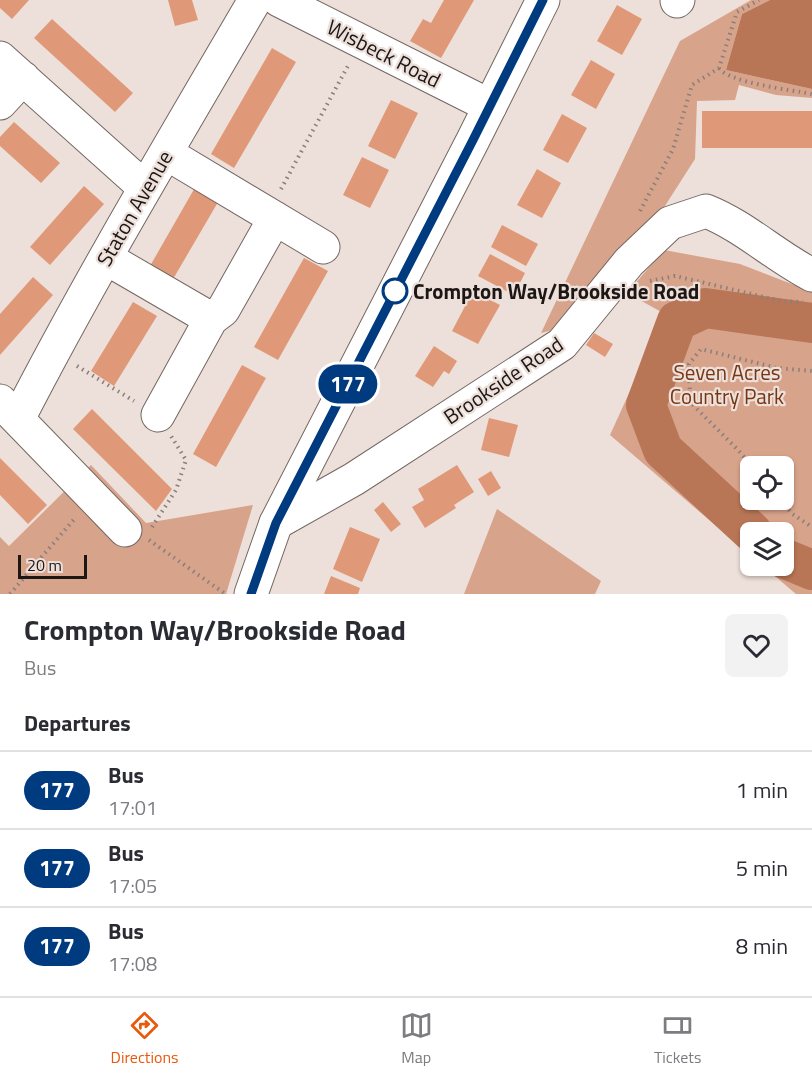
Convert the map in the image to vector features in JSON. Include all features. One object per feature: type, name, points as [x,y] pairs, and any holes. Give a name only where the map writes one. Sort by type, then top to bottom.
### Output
[{"type":"main road","name":"Staton Avenue","points":[[9,410],[53,352],[145,188],[255,0]]},
{"type":"main road","name":"Wisbeck Road","points":[[279,0],[490,106]]},
{"type":"main road","points":[[251,594],[276,523],[543,0]]},
{"type":"main road","points":[[0,103],[12,68],[145,188]]},
{"type":"main road","points":[[166,153],[323,247]]},
{"type":"main road","name":"Brookside Road","points":[[276,523],[354,479],[562,344],[629,262],[670,223],[706,211],[724,218],[790,264],[812,275]]},
{"type":"main road","points":[[158,415],[211,319],[223,310],[271,216]]},
{"type":"main road","points":[[106,258],[211,319]]},
{"type":"main road","points":[[9,410],[93,496],[141,532]]},
{"type":"path","points":[[640,212],[673,148],[692,85],[719,68],[737,12],[759,0]]},
{"type":"path","points":[[271,216],[361,42]]},
{"type":"path","points":[[719,68],[722,73],[740,80],[812,94]]},
{"type":"path","points":[[645,282],[675,276],[781,301],[812,303]]},
{"type":"path","points":[[743,456],[690,402],[689,364],[701,349],[777,368],[812,371]]},
{"type":"path","points":[[53,352],[158,415],[186,460],[176,490],[141,532],[225,594]]},
{"type":"path","points":[[10,594],[93,496]]},
{"type":"path","points":[[790,510],[812,527]]},
{"type":"green space","points":[[751,0],[770,0],[742,14],[726,70],[812,89],[812,98],[776,95],[739,85],[735,100],[697,101],[695,159],[629,262],[579,323],[541,333],[680,41]]},
{"type":"green space","name":"Seven Acres Country Park","points":[[664,250],[740,264],[812,290],[812,594],[796,594],[775,576],[794,576],[794,522],[740,522],[740,546],[610,435],[665,314],[627,293]]},
{"type":"green space","points":[[91,465],[146,523],[253,505],[226,594],[0,594],[0,537],[9,546]]},
{"type":"green space","points":[[497,509],[601,581],[595,594],[464,594]]},
{"type":"shaded area","points":[[770,0],[812,0],[812,89],[726,70],[742,14]]},
{"type":"building","points":[[0,0],[29,0],[12,19],[0,8]]},
{"type":"building","points":[[168,0],[192,0],[198,20],[175,26]]},
{"type":"building","points":[[444,0],[474,0],[441,58],[410,41],[423,19],[431,23]]},
{"type":"building","points":[[617,5],[642,19],[622,55],[597,41]]},
{"type":"building","points":[[52,19],[133,93],[115,112],[34,38]]},
{"type":"building","points":[[272,48],[296,62],[234,168],[211,154]]},
{"type":"building","points":[[591,60],[615,74],[596,109],[571,95]]},
{"type":"building","points":[[391,100],[418,113],[395,159],[368,146]]},
{"type":"building","points":[[702,111],[812,111],[812,148],[702,148]]},
{"type":"building","points":[[562,114],[587,128],[568,163],[543,150]]},
{"type":"building","points":[[14,122],[60,163],[41,183],[0,146],[0,137]]},
{"type":"building","points":[[362,157],[389,170],[370,208],[343,195]]},
{"type":"building","points":[[537,169],[561,183],[542,218],[517,205]]},
{"type":"building","points":[[197,184],[221,197],[169,286],[146,273]]},
{"type":"building","points":[[84,186],[104,204],[50,265],[30,247]]},
{"type":"building","points":[[502,225],[538,244],[526,266],[491,247]]},
{"type":"building","points":[[490,254],[525,273],[514,295],[478,276]]},
{"type":"building","points":[[304,258],[328,271],[278,360],[254,347]]},
{"type":"building","points":[[33,277],[53,295],[0,355],[0,314]]},
{"type":"building","points":[[473,291],[500,305],[478,344],[452,331]]},
{"type":"building","points":[[133,302],[157,316],[114,386],[91,371]]},
{"type":"building","points":[[594,333],[613,344],[605,357],[586,345]]},
{"type":"building","points":[[434,346],[457,361],[449,374],[444,371],[433,387],[415,376]]},
{"type":"building","points":[[242,365],[266,378],[216,467],[193,454]]},
{"type":"building","points":[[92,409],[172,489],[156,511],[73,429]]},
{"type":"building","points":[[489,418],[518,425],[509,457],[481,450]]},
{"type":"building","points":[[0,458],[47,505],[28,524],[0,495]]},
{"type":"building","points":[[457,465],[474,492],[454,505],[456,508],[425,528],[412,507],[424,500],[418,489]]},
{"type":"building","points":[[491,471],[501,488],[488,496],[478,479]]},
{"type":"building","points":[[383,502],[401,524],[391,532],[374,510]]},
{"type":"building","points":[[350,527],[380,539],[362,582],[333,569]]},
{"type":"building","points":[[331,576],[360,588],[358,594],[324,594]]},
{"type":"waterway","points":[[741,522],[663,450],[646,405],[677,321],[705,308],[812,323]]},
{"type":"waterway","points":[[794,563],[812,570]]},
{"type":"bus line","name":"177","points":[[251,594],[276,523],[543,0]]},
{"type":"place","name":"Crompton Way/Brookside Road","points":[[395,291]]}]
